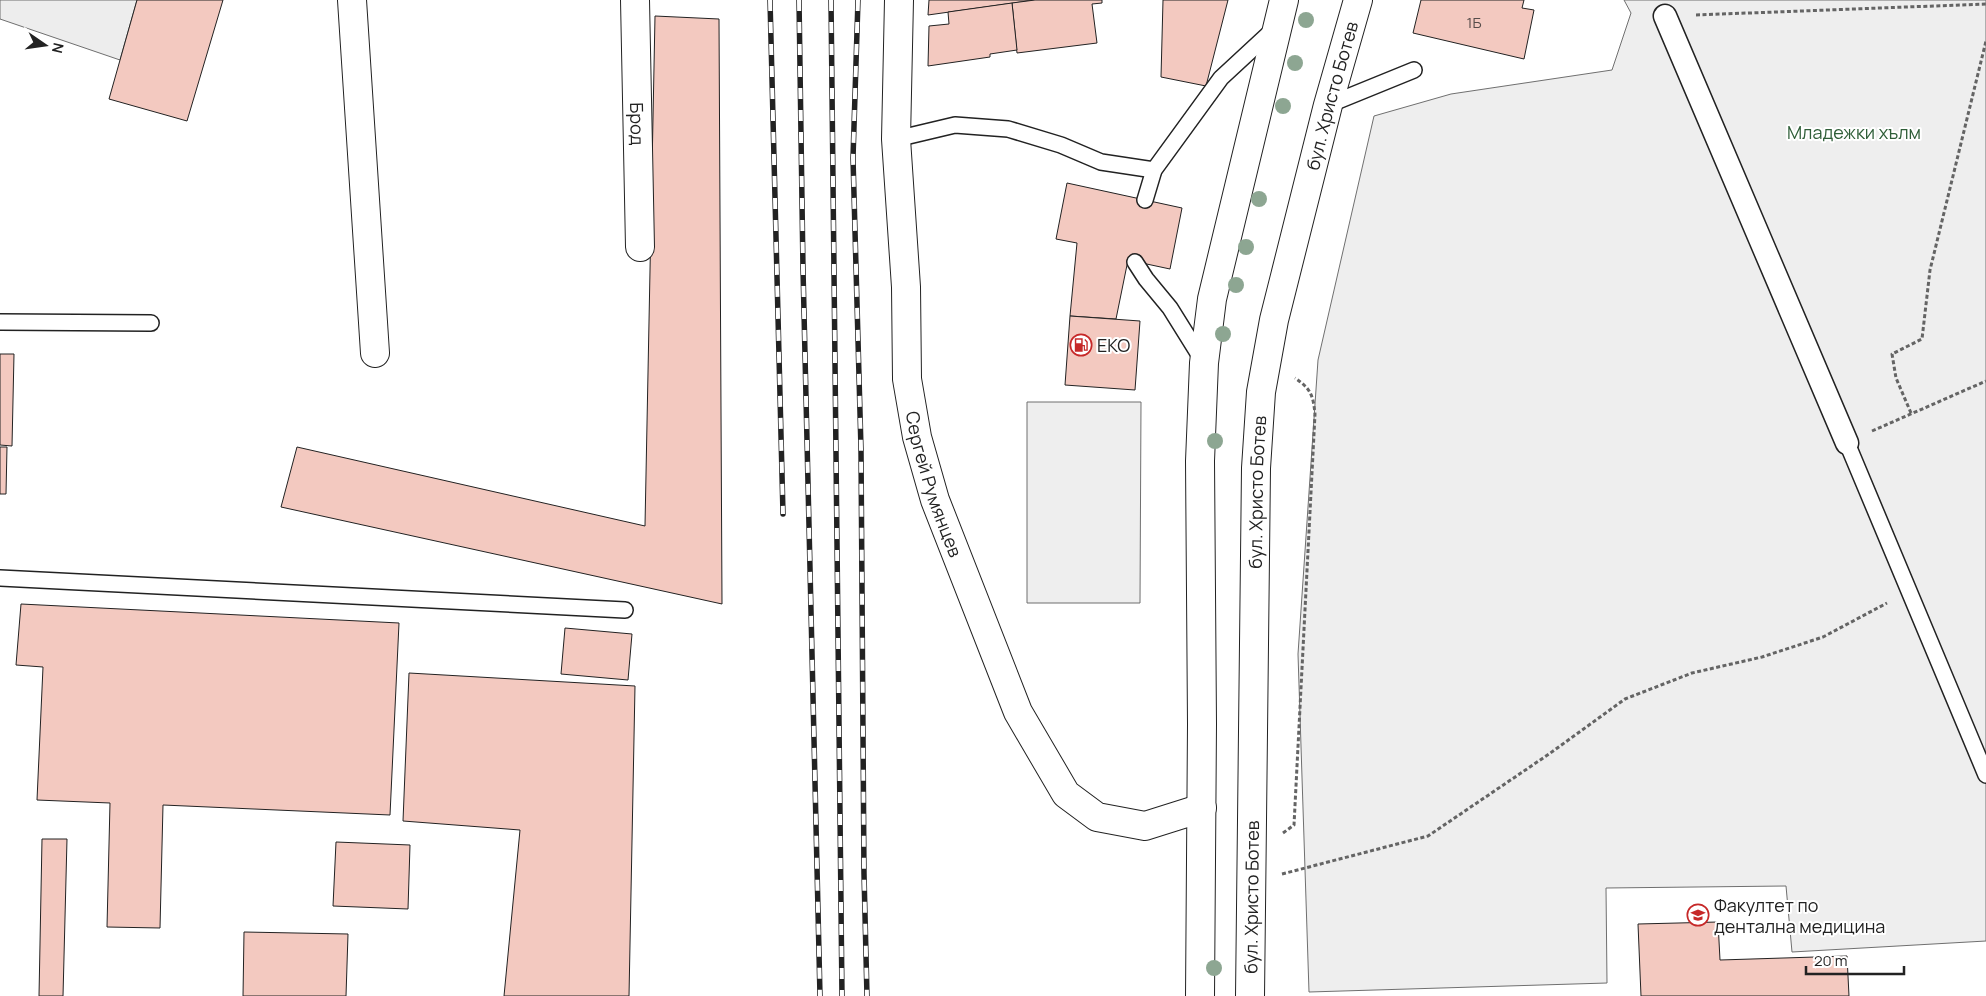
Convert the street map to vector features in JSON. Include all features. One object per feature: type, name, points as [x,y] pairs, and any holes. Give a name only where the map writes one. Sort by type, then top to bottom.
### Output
[{"type":"main road","points":[[352,0],[375,353]]},
{"type":"main road","name":"Брод","points":[[635,0],[640,247]]},
{"type":"main road","name":"Сергей Румянцев","points":[[899,0],[896,139],[906,287],[907,379],[917,436],[935,500],[1018,712],[1066,794],[1097,817],[1145,826],[1202,808]]},
{"type":"main road","name":"бул. Христо Ботев","points":[[1250,996],[1256,468],[1261,392],[1274,320],[1328,105],[1358,0]]},
{"type":"main road","points":[[1200,996],[1202,808],[1200,461],[1204,363],[1212,299],[1281,12]]},
{"type":"street","points":[[1665,16],[1847,443]]},
{"type":"lane","points":[[1145,200],[1154,170],[1221,78],[1281,12]]},
{"type":"lane","points":[[1328,105],[1414,70]]},
{"type":"lane","points":[[896,139],[955,125],[1008,129],[1061,144],[1101,162],[1154,170]]},
{"type":"lane","points":[[1135,262],[1146,279],[1170,308],[1204,363]]},
{"type":"lane","points":[[0,322],[151,322]]},
{"type":"lane","points":[[1847,443],[1986,775]]},
{"type":"lane","points":[[0,578],[625,610]]},
{"type":"path","points":[[1665,16],[1986,4]]},
{"type":"path","points":[[1911,413],[1896,378],[1892,354],[1922,339],[1930,270],[1986,41]]},
{"type":"path","points":[[1280,834],[1294,825],[1316,414],[1314,399],[1307,386],[1291,376]]},
{"type":"path","points":[[1847,443],[1911,413],[1986,382]]},
{"type":"path","points":[[1250,882],[1428,836],[1548,754],[1624,699],[1692,673],[1762,657],[1823,637],[1910,591]]},
{"type":"green space","name":"Младежки хълм","points":[[1624,0],[1986,0],[1986,941],[1792,952],[1786,886],[1606,888],[1607,983],[1309,992],[1298,654],[1318,360],[1374,116],[1451,94],[1612,70],[1631,13]]},
{"type":"green space","points":[[1027,402],[1141,402],[1140,603],[1027,603]]},
{"type":"shaded area","points":[[0,0],[137,0],[120,60],[0,19]]},
{"type":"building","points":[[137,0],[223,0],[187,121],[109,99]]},
{"type":"building","points":[[929,0],[1035,0],[928,15]]},
{"type":"building","points":[[1035,0],[1102,0],[1102,3],[1092,4],[1097,43],[1017,53],[1012,3]]},
{"type":"building","points":[[1163,0],[1228,0],[1206,86],[1161,77]]},
{"type":"building","points":[[1421,0],[1524,0],[1522,8],[1534,10],[1524,59],[1413,33]]},
{"type":"building","points":[[1012,3],[1017,50],[990,54],[990,57],[928,66],[929,26],[949,24],[948,12]]},
{"type":"building","points":[[655,16],[719,19],[722,604],[281,507],[297,447],[645,526]]},
{"type":"building","points":[[1067,183],[1182,208],[1170,269],[1128,260],[1116,319],[1070,316],[1077,243],[1056,239]]},
{"type":"building","points":[[1070,316],[1140,321],[1135,390],[1065,385]]},
{"type":"building","points":[[0,354],[14,354],[12,446],[0,445]]},
{"type":"building","points":[[0,447],[7,447],[6,494],[0,494]]},
{"type":"building","points":[[21,604],[399,623],[390,815],[163,805],[160,928],[107,927],[110,803],[37,800],[43,667],[16,665]]},
{"type":"building","points":[[565,628],[632,634],[628,680],[561,674]]},
{"type":"building","points":[[409,673],[635,686],[629,996],[504,996],[520,830],[403,821]]},
{"type":"building","points":[[42,839],[67,839],[63,996],[39,996]]},
{"type":"building","points":[[336,842],[410,845],[408,909],[333,906]]},
{"type":"building","points":[[1718,922],[1720,960],[1847,956],[1849,996],[1641,996],[1638,924]]},
{"type":"building","points":[[244,932],[348,934],[346,996],[243,996]]},
{"type":"railway","points":[[770,0],[783,514]]},
{"type":"railway","points":[[799,0],[803,269],[820,996]]},
{"type":"railway","points":[[831,0],[842,996]]},
{"type":"railway","points":[[858,0],[853,158],[861,449],[864,874],[867,996]]},
{"type":"place","name":"EKO","points":[[1081,345]]},
{"type":"place","name":"Факултет по дентална медицина","points":[[1698,915]]}]
